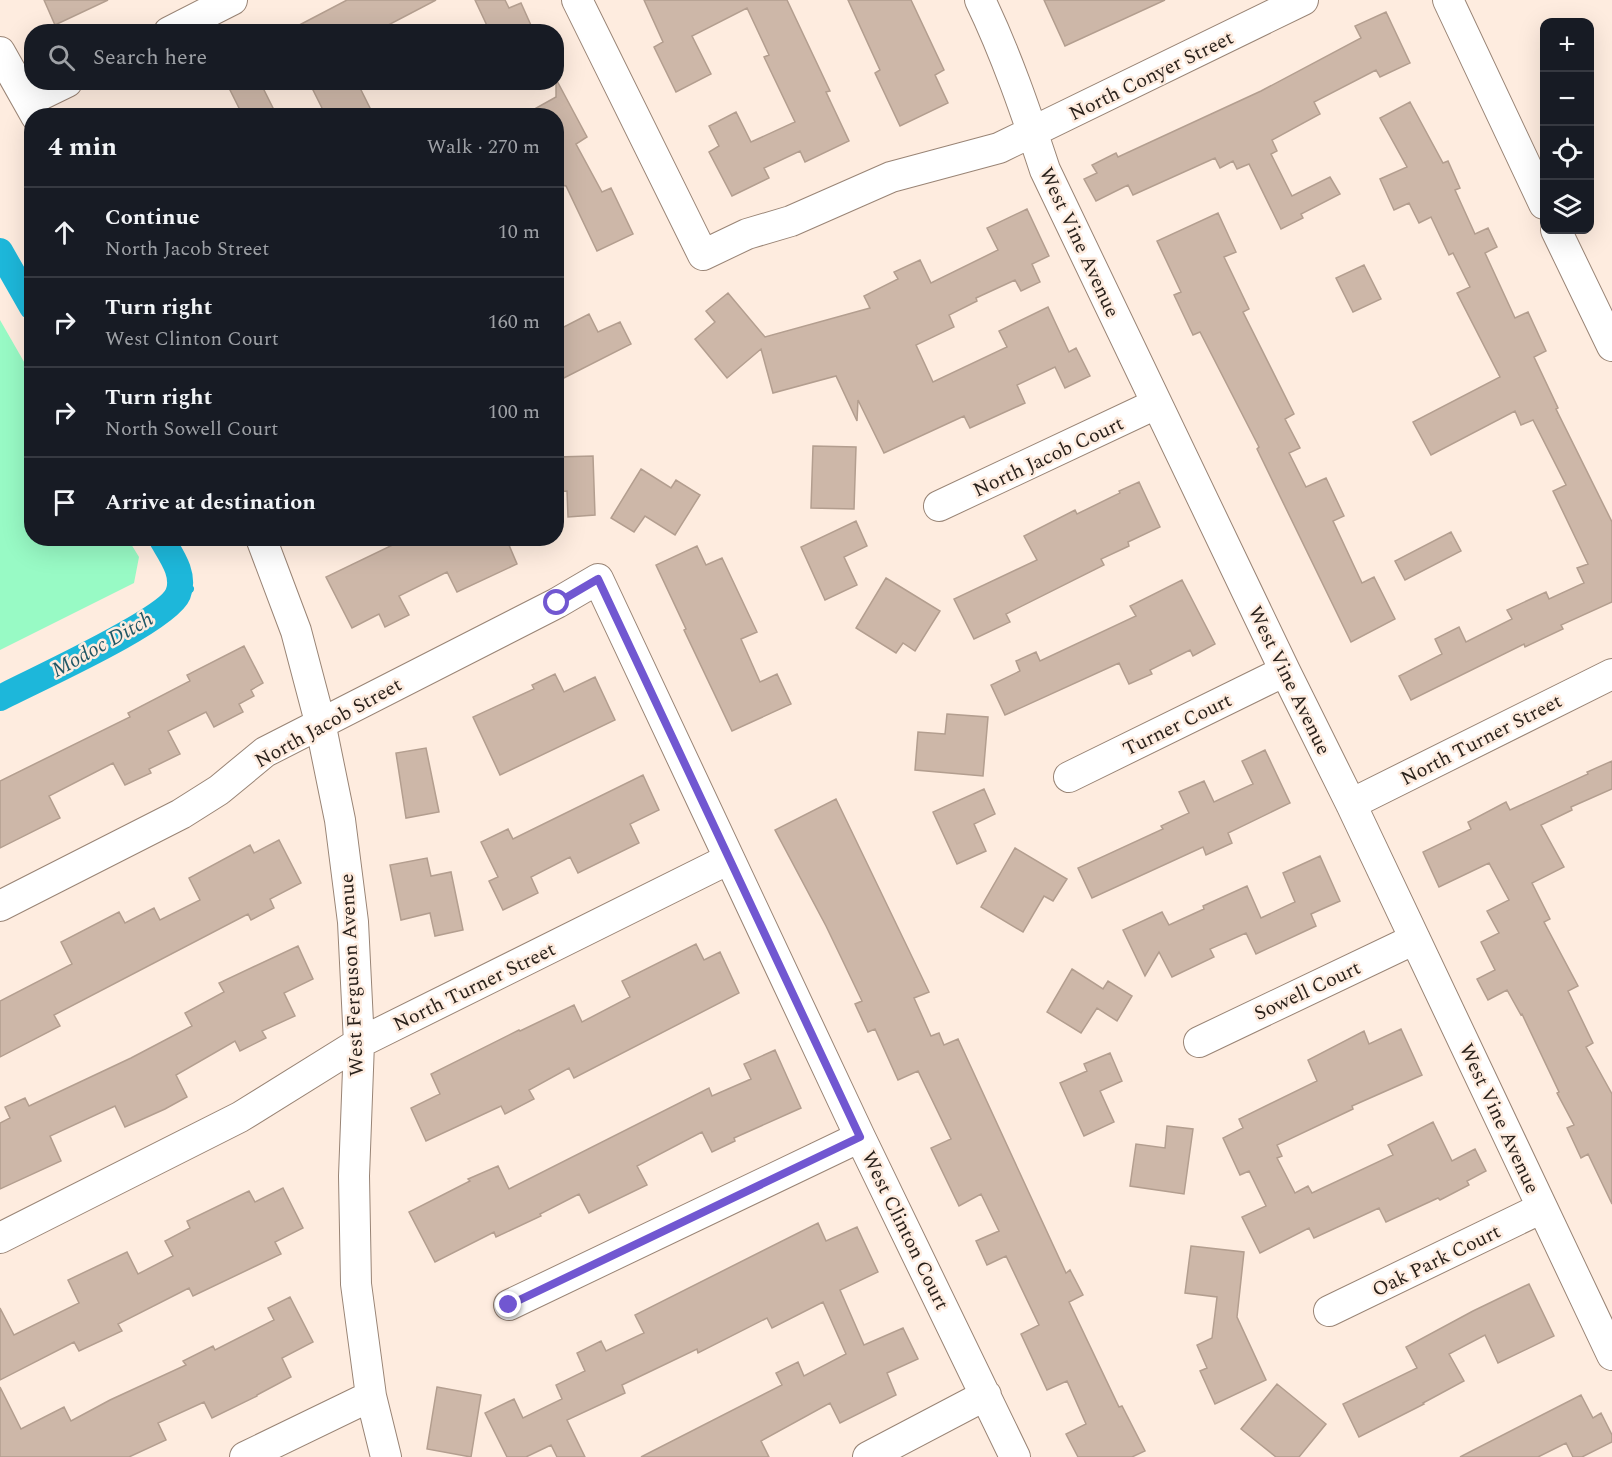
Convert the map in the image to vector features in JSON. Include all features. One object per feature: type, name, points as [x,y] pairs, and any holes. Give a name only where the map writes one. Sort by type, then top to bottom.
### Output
[{"type":"street","points":[[185,24],[232,0]]},
{"type":"street","name":"North Conyer Street","points":[[577,0],[703,255],[747,234],[791,222],[891,177],[999,148],[1291,2]]},
{"type":"street","name":"West Vine Avenue","points":[[980,0],[1033,133],[1045,170],[1351,804],[1612,1355]]},
{"type":"street","points":[[1448,0],[1540,193]]},
{"type":"street","points":[[0,52],[31,108]]},
{"type":"street","points":[[33,108],[57,90]]},
{"type":"street","points":[[1558,234],[1612,346]]},
{"type":"street","name":"North Jacob Court","points":[[939,506],[1156,404]]},
{"type":"street","name":"West Ferguson Avenue","points":[[264,546],[296,632],[320,723],[340,820],[353,922],[359,1043],[354,1176],[356,1284],[371,1396],[386,1457]]},
{"type":"street","name":"North Jacob Street","points":[[0,906],[181,814],[219,790],[265,752],[557,603],[598,579]]},
{"type":"street","name":"West Clinton Court","points":[[598,579],[860,1137],[987,1395],[1015,1457]]},
{"type":"street","name":"Turner Court","points":[[1069,777],[1285,671]]},
{"type":"street","name":"North Turner Street","points":[[1351,804],[1612,674]]},
{"type":"street","name":"North Turner Street","points":[[0,1238],[240,1117],[359,1043],[729,859]]},
{"type":"street","name":"Sowell Court","points":[[1198,1042],[1415,939]]},
{"type":"street","points":[[509,1305],[860,1137]]},
{"type":"street","name":"Oak Park Court","points":[[1329,1311],[1542,1208]]},
{"type":"street","points":[[868,1457],[987,1395]]},
{"type":"street","points":[[245,1457],[371,1396]]},
{"type":"green space","points":[[0,320],[24,362],[24,546],[132,546],[139,557],[134,583],[0,650]]},
{"type":"building","points":[[44,0],[108,0],[57,24],[55,24]]},
{"type":"building","points":[[347,0],[436,0],[390,24],[301,24]]},
{"type":"building","points":[[475,0],[505,0],[509,8],[521,3],[530,24],[486,24]]},
{"type":"building","points":[[644,0],[787,0],[830,91],[826,92],[849,141],[805,162],[800,151],[764,168],[769,178],[732,196],[709,152],[719,146],[709,126],[736,112],[751,142],[795,122],[764,57],[769,55],[747,8],[692,36],[711,74],[676,92],[654,47],[663,42]]},
{"type":"building","points":[[848,0],[911,0],[944,70],[935,75],[948,103],[900,126],[875,73],[880,70]]},
{"type":"building","points":[[1044,0],[1165,0],[1065,46]]},
{"type":"building","points":[[1386,12],[1410,63],[1380,77],[1376,70],[1314,102],[1320,114],[1272,140],[1277,151],[1271,154],[1292,196],[1330,177],[1340,194],[1301,214],[1303,218],[1281,229],[1249,164],[1237,169],[1233,161],[1220,168],[1215,158],[1133,195],[1128,185],[1096,201],[1084,179],[1097,173],[1092,165],[1116,153],[1118,157],[1261,91],[1361,38],[1355,26]]},
{"type":"building","points":[[230,90],[264,90],[273,108],[239,108]]},
{"type":"building","points":[[313,90],[361,90],[370,108],[322,108]]},
{"type":"building","points":[[556,90],[562,90],[587,137],[576,144],[602,192],[611,188],[633,234],[597,251],[564,186],[564,108],[536,108],[556,97]]},
{"type":"building","points":[[1410,102],[1443,163],[1448,161],[1460,188],[1455,190],[1475,234],[1488,228],[1497,247],[1485,253],[1515,318],[1528,312],[1546,351],[1534,357],[1558,408],[1556,409],[1612,522],[1612,602],[1561,625],[1563,629],[1525,647],[1524,644],[1411,700],[1399,676],[1442,654],[1435,639],[1459,627],[1466,642],[1512,619],[1507,610],[1546,592],[1549,599],[1584,583],[1577,568],[1588,564],[1553,491],[1566,485],[1533,420],[1521,425],[1515,411],[1431,455],[1413,422],[1500,377],[1457,293],[1470,287],[1453,253],[1449,255],[1431,217],[1419,223],[1409,203],[1394,210],[1380,179],[1407,167],[1380,118]]},
{"type":"building","points":[[1027,209],[1049,256],[1032,264],[1040,282],[1021,291],[1015,280],[976,298],[977,301],[949,315],[954,327],[916,345],[933,382],[1007,347],[999,331],[1048,307],[1069,352],[1076,348],[1090,376],[1065,388],[1055,367],[1017,385],[1025,403],[970,428],[964,416],[884,453],[858,400],[857,421],[836,376],[773,393],[761,349],[727,378],[695,339],[715,322],[706,311],[728,293],[765,337],[870,308],[864,296],[898,279],[894,272],[920,260],[931,283],[998,250],[987,228]]},
{"type":"building","points":[[1218,213],[1236,252],[1224,257],[1249,309],[1243,312],[1294,414],[1285,419],[1300,448],[1289,453],[1306,487],[1326,478],[1344,516],[1333,521],[1362,583],[1374,577],[1395,619],[1351,642],[1257,449],[1259,447],[1200,332],[1193,335],[1174,295],[1181,292],[1157,241]]},
{"type":"building","points":[[1364,265],[1381,299],[1353,312],[1336,278]]},
{"type":"building","points":[[589,314],[598,332],[620,322],[631,344],[564,378],[564,327]]},
{"type":"building","points":[[813,446],[856,447],[854,509],[811,508]]},
{"type":"building","points":[[593,456],[595,515],[568,517],[567,491],[564,491],[564,457]]},
{"type":"building","points":[[641,469],[671,488],[676,480],[700,495],[675,535],[645,516],[634,532],[611,518]]},
{"type":"building","points":[[1139,482],[1160,527],[1128,542],[1129,546],[1101,559],[1104,565],[1006,614],[1010,622],[974,639],[954,599],[1037,560],[1024,536],[1075,510],[1077,514]]},
{"type":"building","points":[[856,521],[867,546],[844,557],[857,585],[825,600],[801,547]]},
{"type":"building","points":[[1451,532],[1461,551],[1405,580],[1395,561]]},
{"type":"building","points":[[390,546],[509,546],[517,564],[457,592],[447,572],[399,596],[409,615],[385,627],[379,614],[352,628],[326,577]]},
{"type":"building","points":[[697,546],[706,565],[722,558],[757,632],[741,639],[760,682],[777,674],[791,704],[732,731],[656,565]]},
{"type":"building","points":[[886,578],[940,611],[915,651],[903,643],[896,653],[856,628]]},
{"type":"building","points":[[1182,580],[1215,644],[1193,656],[1190,650],[1150,670],[1152,674],[1129,684],[1119,663],[1005,715],[991,685],[1020,671],[1016,661],[1036,652],[1040,661],[1136,616],[1130,606]]},
{"type":"building","points":[[244,646],[263,683],[251,690],[254,696],[239,704],[243,712],[214,727],[206,712],[168,731],[180,754],[149,769],[151,773],[125,785],[113,763],[49,796],[60,818],[0,848],[0,781],[130,717],[128,713],[190,681],[187,675]]},
{"type":"building","points":[[555,674],[564,692],[595,677],[615,720],[500,775],[473,717],[534,689],[532,685]]},
{"type":"building","points":[[947,714],[988,717],[983,776],[915,770],[918,732],[945,734]]},
{"type":"building","points":[[426,748],[439,812],[406,818],[396,753]]},
{"type":"building","points":[[1265,750],[1290,803],[1228,833],[1232,843],[1206,855],[1203,847],[1092,898],[1078,868],[1163,829],[1161,826],[1189,813],[1179,792],[1204,781],[1214,802],[1253,784],[1242,761]]},
{"type":"building","points":[[1612,761],[1612,789],[1571,807],[1572,810],[1541,825],[1564,867],[1532,883],[1550,919],[1544,922],[1578,986],[1568,991],[1593,1043],[1586,1047],[1612,1094],[1612,1204],[1588,1154],[1581,1158],[1567,1128],[1574,1125],[1557,1093],[1559,1092],[1522,1014],[1507,990],[1488,1000],[1477,979],[1495,970],[1481,942],[1499,933],[1487,911],[1509,900],[1489,863],[1439,887],[1423,852],[1471,829],[1468,822],[1506,802],[1510,810]]},
{"type":"building","points":[[643,775],[659,810],[630,824],[639,843],[578,873],[570,857],[531,877],[538,893],[503,910],[489,881],[498,877],[481,842],[508,829],[513,839]]},
{"type":"building","points":[[984,789],[995,814],[974,824],[986,851],[957,864],[933,812]]},
{"type":"building","points":[[836,799],[929,992],[914,998],[931,1036],[939,1033],[944,1045],[958,1039],[1066,1273],[1070,1270],[1083,1295],[1069,1302],[1119,1407],[1122,1406],[1145,1451],[1132,1457],[1078,1457],[1066,1434],[1086,1424],[1067,1381],[1047,1390],[1021,1334],[1039,1325],[1006,1256],[987,1265],[976,1241],[999,1231],[981,1194],[959,1206],[931,1148],[951,1139],[918,1071],[898,1080],[875,1029],[868,1032],[855,1004],[862,1001],[826,926],[775,830]]},
{"type":"building","points":[[279,840],[301,883],[270,899],[274,908],[251,920],[248,914],[54,1015],[60,1026],[0,1057],[0,1001],[72,964],[61,942],[119,912],[125,923],[154,908],[160,920],[200,900],[189,878],[250,845],[254,853]]},
{"type":"building","points":[[1015,848],[1067,879],[1053,901],[1044,896],[1023,932],[981,907]]},
{"type":"building","points":[[1320,856],[1340,901],[1311,914],[1316,926],[1256,954],[1246,933],[1210,949],[1214,957],[1172,977],[1159,952],[1145,976],[1123,930],[1162,912],[1169,925],[1247,886],[1261,918],[1295,902],[1283,873]]},
{"type":"building","points":[[427,858],[431,876],[451,872],[463,930],[435,936],[430,913],[401,920],[390,865]]},
{"type":"building","points":[[696,944],[704,960],[720,952],[739,993],[574,1078],[569,1068],[529,1090],[534,1099],[505,1114],[501,1106],[426,1141],[411,1108],[440,1094],[431,1074],[574,1005],[582,1022],[630,997],[622,981]]},
{"type":"building","points":[[298,946],[313,979],[284,993],[295,1016],[262,1031],[266,1038],[240,1051],[235,1041],[176,1075],[187,1097],[165,1109],[125,1127],[115,1106],[50,1136],[61,1161],[0,1189],[0,1123],[10,1118],[5,1107],[25,1098],[29,1106],[131,1058],[192,1026],[185,1013],[224,992],[219,983]]},
{"type":"building","points":[[1072,969],[1103,989],[1108,981],[1132,996],[1117,1021],[1097,1008],[1081,1033],[1047,1012]]},
{"type":"building","points":[[1401,1029],[1422,1075],[1352,1106],[1353,1109],[1277,1145],[1282,1156],[1277,1158],[1295,1193],[1308,1186],[1312,1193],[1393,1155],[1388,1145],[1433,1122],[1452,1161],[1475,1149],[1486,1171],[1467,1181],[1469,1185],[1440,1200],[1438,1198],[1386,1222],[1379,1208],[1314,1238],[1309,1228],[1260,1253],[1242,1217],[1266,1206],[1249,1171],[1240,1175],[1223,1138],[1243,1128],[1239,1119],[1317,1081],[1308,1060],[1364,1031],[1369,1044]]},
{"type":"building","points":[[775,1050],[801,1108],[734,1138],[735,1141],[712,1152],[702,1132],[637,1166],[647,1185],[589,1213],[579,1194],[540,1214],[541,1216],[496,1237],[494,1232],[435,1262],[409,1212],[470,1181],[468,1179],[498,1166],[509,1189],[709,1088],[712,1096],[751,1079],[744,1064]]},
{"type":"building","points":[[1110,1053],[1122,1081],[1100,1091],[1114,1122],[1084,1136],[1060,1083],[1087,1071],[1084,1064]]},
{"type":"building","points":[[1167,1126],[1193,1129],[1184,1194],[1130,1186],[1136,1144],[1165,1148]]},
{"type":"building","points":[[283,1188],[303,1228],[275,1242],[281,1254],[193,1296],[189,1288],[118,1324],[122,1331],[79,1351],[74,1342],[0,1380],[0,1308],[14,1335],[79,1303],[68,1280],[127,1252],[138,1274],[173,1256],[165,1241],[190,1228],[187,1221],[249,1191],[255,1202]]},
{"type":"building","points":[[818,1223],[826,1241],[857,1227],[878,1272],[840,1290],[864,1345],[903,1328],[918,1359],[887,1373],[896,1395],[840,1423],[830,1403],[761,1441],[769,1457],[641,1457],[782,1385],[776,1373],[798,1362],[804,1376],[846,1354],[823,1302],[772,1328],[767,1318],[698,1353],[697,1349],[622,1385],[625,1393],[567,1420],[585,1457],[557,1457],[551,1445],[526,1457],[507,1457],[485,1413],[514,1399],[523,1418],[562,1399],[556,1385],[585,1371],[577,1353],[601,1341],[606,1351],[644,1333],[635,1315]]},
{"type":"building","points":[[1191,1246],[1244,1252],[1237,1317],[1266,1380],[1215,1404],[1200,1371],[1207,1368],[1197,1345],[1212,1338],[1217,1297],[1185,1293]]},
{"type":"building","points":[[1529,1284],[1554,1336],[1498,1363],[1485,1335],[1449,1354],[1464,1381],[1359,1437],[1343,1404],[1417,1368],[1406,1347]]},
{"type":"building","points":[[290,1297],[313,1342],[282,1358],[291,1377],[257,1396],[212,1418],[204,1402],[158,1423],[166,1440],[129,1457],[0,1457],[0,1387],[21,1429],[64,1407],[71,1421],[110,1400],[186,1365],[183,1361],[213,1346],[215,1350],[274,1320],[268,1308]]},
{"type":"building","points":[[1277,1384],[1326,1424],[1299,1457],[1276,1457],[1241,1429]]},
{"type":"building","points":[[437,1387],[481,1395],[471,1457],[427,1449]]},
{"type":"building","points":[[1581,1395],[1593,1418],[1601,1413],[1612,1435],[1612,1442],[1582,1457],[1573,1457],[1566,1443],[1538,1457],[1460,1457]]},
{"type":"waterway","name":"Modoc Ditch","points":[[0,251],[24,293]]},
{"type":"waterway","name":"Modoc Ditch","points":[[0,698],[125,634],[169,606],[178,594],[180,579],[176,564],[166,546]]},
{"type":"waterway","points":[[180,586],[190,589]]},
{"type":"route","points":[[509,1305],[860,1137],[598,579],[557,603]]}]
